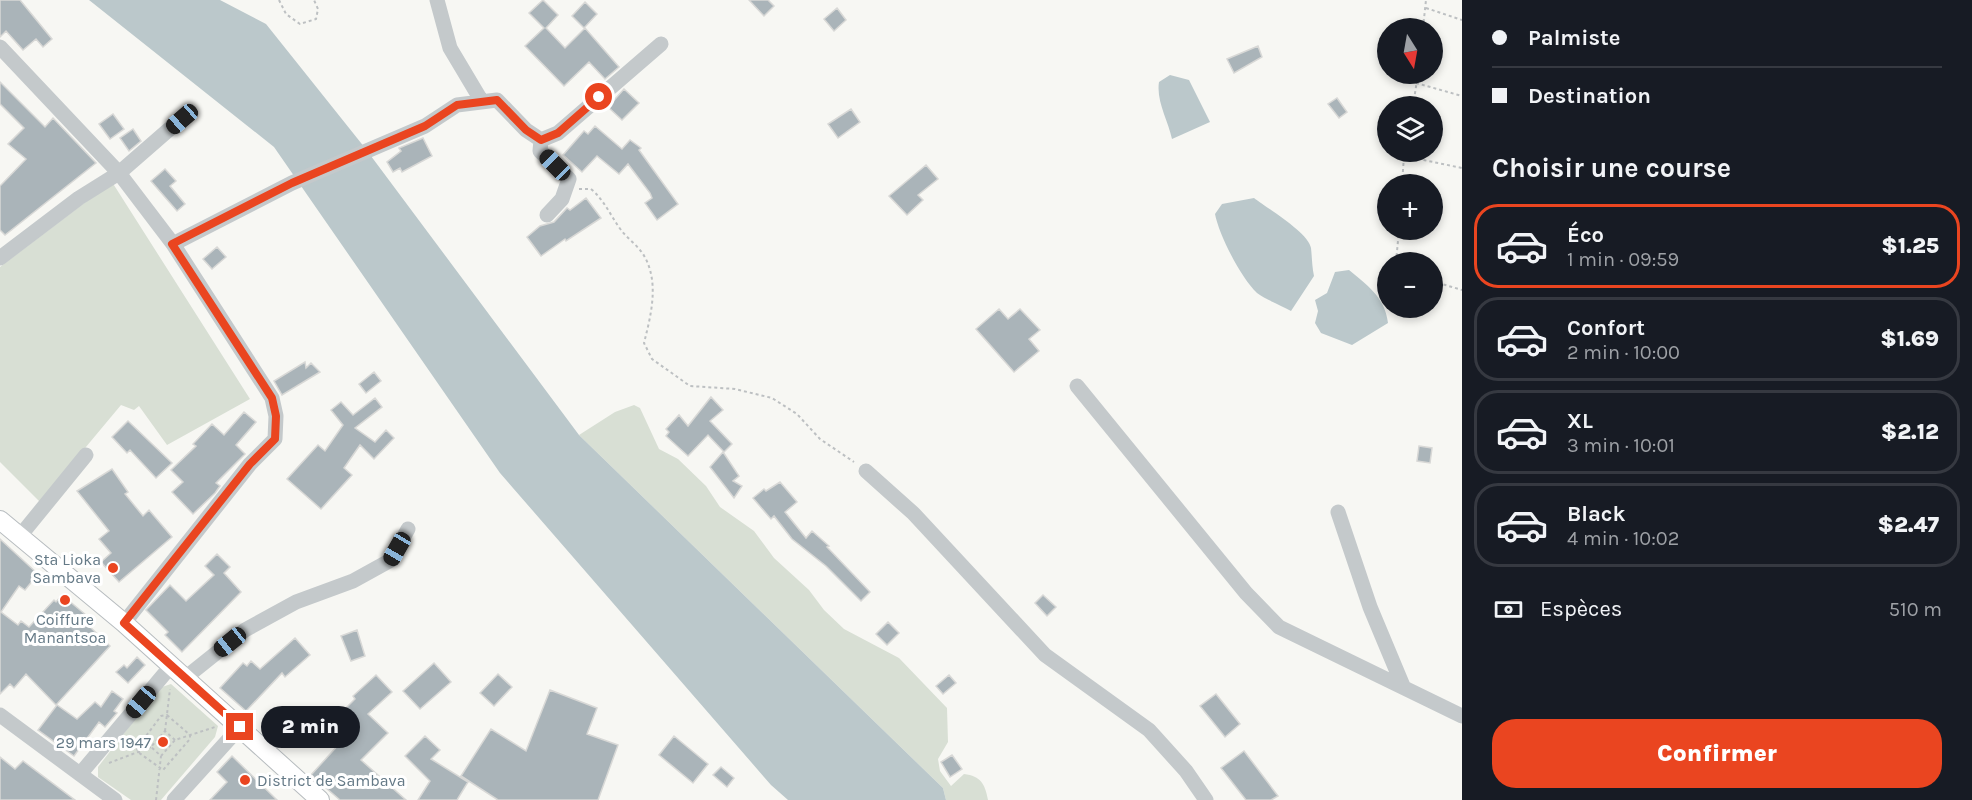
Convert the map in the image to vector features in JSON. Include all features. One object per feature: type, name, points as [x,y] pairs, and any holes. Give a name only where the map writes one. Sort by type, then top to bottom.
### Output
[{"type":"main road","points":[[0,520],[124,623],[320,800]]},
{"type":"street","points":[[437,0],[450,48],[481,100]]},
{"type":"street","points":[[541,140],[558,133],[660,44]]},
{"type":"street","points":[[0,47],[120,172],[172,244],[272,398],[276,416],[275,439],[250,464],[124,623]]},
{"type":"street","points":[[172,244],[292,183],[372,151],[425,126],[457,105],[481,100],[497,100],[526,130],[541,140]]},
{"type":"street","points":[[0,258],[79,198],[120,172],[182,119]]},
{"type":"street","points":[[541,140],[540,151],[568,179],[562,199],[547,215]]},
{"type":"street","points":[[1077,386],[1246,593],[1279,627],[1462,716]]},
{"type":"street","points":[[20,537],[86,455]]},
{"type":"street","points":[[866,471],[913,513],[1045,655],[1149,730],[1186,771],[1206,800]]},
{"type":"street","points":[[1338,512],[1370,607],[1403,686]]},
{"type":"street","points":[[81,773],[176,671],[296,602],[353,581],[391,560],[408,529]]},
{"type":"street","points":[[0,715],[115,800]]},
{"type":"street","points":[[174,800],[236,724]]},
{"type":"path","points":[[279,0],[286,14],[300,24],[316,19],[318,9],[314,0]]},
{"type":"path","points":[[1424,18],[1426,0]]},
{"type":"path","points":[[1426,8],[1462,20]]},
{"type":"path","points":[[1420,84],[1462,96]]},
{"type":"path","points":[[1438,162],[1462,168]]},
{"type":"path","points":[[568,179],[581,191],[591,189],[603,199],[621,230],[643,254],[653,276],[652,311],[644,344],[652,359],[690,386],[735,389],[772,398],[797,414],[820,439],[866,471]]},
{"type":"path","points":[[1443,284],[1462,290]]},
{"type":"path","points":[[108,763],[151,747],[165,731],[176,671]]},
{"type":"path","points":[[167,715],[190,735]]},
{"type":"path","points":[[138,752],[138,748],[161,716],[167,715]]},
{"type":"path","points":[[156,800],[161,756],[175,740],[236,724]]},
{"type":"path","points":[[165,731],[175,740]]},
{"type":"path","points":[[138,752],[163,770],[190,739],[190,735]]},
{"type":"path","points":[[151,747],[161,756]]},
{"type":"shaded area","points":[[89,0],[220,0],[266,24],[365,148],[579,435],[943,788],[946,800],[788,800],[771,785],[500,473],[274,147]]},
{"type":"shaded area","points":[[1170,75],[1189,80],[1210,122],[1172,139],[1159,89],[1159,82]]},
{"type":"shaded area","points":[[112,182],[250,399],[167,445],[139,406],[134,410],[121,405],[40,502],[0,462],[0,267]]},
{"type":"shaded area","points":[[1254,198],[1296,228],[1309,242],[1311,248],[1314,276],[1291,311],[1261,296],[1251,286],[1232,256],[1217,223],[1215,214],[1222,204]]},
{"type":"shaded area","points":[[1349,270],[1377,297],[1377,318],[1387,318],[1388,323],[1352,345],[1321,333],[1315,323],[1318,311],[1315,300],[1327,293],[1335,272]]},
{"type":"shaded area","points":[[634,405],[640,408],[659,449],[678,459],[706,486],[720,507],[754,531],[774,558],[809,590],[824,610],[844,629],[899,658],[947,708],[948,742],[938,759],[940,771],[951,786],[964,774],[978,779],[984,785],[988,800],[946,800],[943,788],[579,435],[615,412]]},
{"type":"shaded area","points":[[171,684],[218,726],[215,737],[161,800],[131,800],[98,777],[98,767],[159,688]]},
{"type":"building","points":[[0,0],[20,0],[52,39],[43,47],[36,39],[23,50],[6,31],[0,37]]},
{"type":"building","points":[[543,0],[558,15],[546,28],[565,48],[585,28],[619,67],[605,79],[589,62],[564,86],[525,46],[544,28],[529,13]]},
{"type":"building","points":[[749,0],[768,0],[774,6],[764,16]]},
{"type":"building","points":[[585,2],[597,14],[584,28],[572,16]]},
{"type":"building","points":[[837,8],[846,20],[834,31],[824,19]]},
{"type":"building","points":[[1258,46],[1262,57],[1234,73],[1227,59]]},
{"type":"building","points":[[0,82],[45,127],[53,118],[96,163],[5,235],[0,230],[0,186],[26,159],[8,144],[24,128],[0,104]]},
{"type":"building","points":[[624,89],[639,103],[622,120],[608,107]]},
{"type":"building","points":[[1337,98],[1347,112],[1339,118],[1328,104]]},
{"type":"building","points":[[851,109],[860,122],[838,138],[828,124]]},
{"type":"building","points":[[113,114],[124,129],[110,139],[99,124]]},
{"type":"building","points":[[595,126],[622,149],[630,140],[641,148],[639,150],[678,204],[657,220],[645,203],[652,198],[650,193],[628,164],[619,174],[597,156],[582,172],[563,155],[584,131],[588,134]]},
{"type":"building","points":[[133,129],[141,141],[129,151],[120,138]]},
{"type":"building","points":[[423,138],[432,156],[402,172],[400,168],[393,172],[387,162],[401,151],[399,148]]},
{"type":"building","points":[[926,165],[938,179],[918,195],[923,200],[907,215],[889,196]]},
{"type":"building","points":[[165,169],[176,181],[170,186],[185,204],[177,211],[151,181]]},
{"type":"building","points":[[586,198],[601,218],[541,256],[527,237],[540,226],[554,222],[567,208],[570,210]]},
{"type":"building","points":[[217,247],[226,257],[212,269],[203,259]]},
{"type":"building","points":[[999,309],[1008,319],[1020,309],[1040,330],[1029,339],[1039,351],[1014,372],[976,329]]},
{"type":"building","points":[[305,362],[306,368],[311,363],[320,372],[282,395],[274,381]]},
{"type":"building","points":[[374,372],[381,381],[366,393],[359,384]]},
{"type":"building","points":[[711,397],[723,410],[710,421],[732,444],[724,452],[708,435],[688,456],[666,436],[669,432],[666,429],[679,415],[688,426]]},
{"type":"building","points":[[375,398],[382,407],[355,428],[375,442],[386,430],[394,438],[374,459],[360,445],[344,468],[352,475],[321,509],[287,479],[318,445],[325,451],[343,425],[331,410],[341,402],[353,415]]},
{"type":"building","points":[[244,412],[256,422],[236,445],[245,454],[216,483],[220,486],[215,493],[193,514],[172,492],[183,482],[171,470],[196,446],[193,444],[212,424],[224,435]]},
{"type":"building","points":[[128,421],[172,463],[156,478],[130,450],[127,453],[112,437]]},
{"type":"building","points":[[1419,446],[1432,448],[1430,463],[1417,461]]},
{"type":"building","points":[[723,452],[739,476],[733,481],[742,486],[734,498],[710,467]]},
{"type":"building","points":[[112,469],[128,492],[125,494],[143,516],[149,510],[172,537],[119,582],[101,562],[111,553],[99,539],[109,531],[77,491]]},
{"type":"building","points":[[780,482],[797,502],[785,512],[806,538],[812,531],[829,546],[827,547],[870,592],[861,601],[826,566],[792,539],[774,516],[771,519],[753,498],[764,489],[766,491]]},
{"type":"building","points":[[0,539],[38,574],[25,590],[19,586],[1,612],[18,625],[21,621],[29,627],[54,600],[56,602],[62,595],[92,620],[88,625],[110,646],[56,705],[26,674],[14,688],[10,684],[0,694]]},
{"type":"building","points":[[217,554],[230,567],[224,573],[241,592],[182,652],[165,635],[168,632],[146,610],[170,585],[186,601],[214,575],[205,566]]},
{"type":"building","points":[[1043,595],[1056,607],[1047,616],[1035,603]]},
{"type":"building","points":[[888,622],[899,633],[887,645],[876,634]]},
{"type":"building","points":[[357,630],[365,656],[351,661],[341,636]]},
{"type":"building","points":[[295,638],[310,655],[285,677],[282,673],[246,711],[220,688],[243,663],[247,666],[251,661],[260,669]]},
{"type":"building","points":[[137,657],[145,665],[128,683],[116,672],[124,665],[127,668]]},
{"type":"building","points":[[434,663],[451,682],[420,709],[403,691]]},
{"type":"building","points":[[498,674],[512,687],[494,706],[480,693]]},
{"type":"building","points":[[376,675],[392,692],[368,714],[388,733],[361,760],[406,800],[340,800],[311,775],[350,732],[336,718],[355,699],[353,696]]},
{"type":"building","points":[[949,675],[956,683],[943,694],[936,686]]},
{"type":"building","points":[[550,690],[597,708],[587,734],[618,745],[598,800],[498,800],[461,776],[491,729],[526,751]]},
{"type":"building","points":[[112,691],[123,699],[114,711],[117,713],[105,727],[99,722],[74,756],[38,730],[57,705],[77,719],[95,702],[101,707]]},
{"type":"building","points":[[1216,694],[1240,724],[1225,737],[1200,706]]},
{"type":"building","points":[[425,736],[440,750],[431,759],[468,782],[457,800],[418,800],[430,781],[405,756]]},
{"type":"building","points":[[674,736],[708,764],[693,783],[659,755]]},
{"type":"building","points":[[1244,751],[1278,796],[1271,800],[1246,800],[1221,768]]},
{"type":"building","points":[[952,755],[962,769],[950,777],[941,762]]},
{"type":"building","points":[[232,756],[277,800],[210,800],[227,782],[217,772]]},
{"type":"building","points":[[0,757],[15,769],[23,761],[75,800],[0,800]]},
{"type":"building","points":[[721,767],[734,778],[727,787],[713,775]]},
{"type":"place","name":"Sta Lioka Sambava","points":[[113,568]]},
{"type":"place","name":"Coiffure Manantsoa","points":[[65,600]]},
{"type":"place","name":"29 mars 1947","points":[[163,742]]},
{"type":"place","name":"District de Sambava","points":[[245,780]]},
{"type":"route","points":[[240,727],[124,623],[250,464],[275,439],[276,416],[272,398],[172,244],[292,183],[372,151],[425,126],[457,105],[481,100],[497,100],[526,130],[541,140],[558,133],[599,97]]}]
